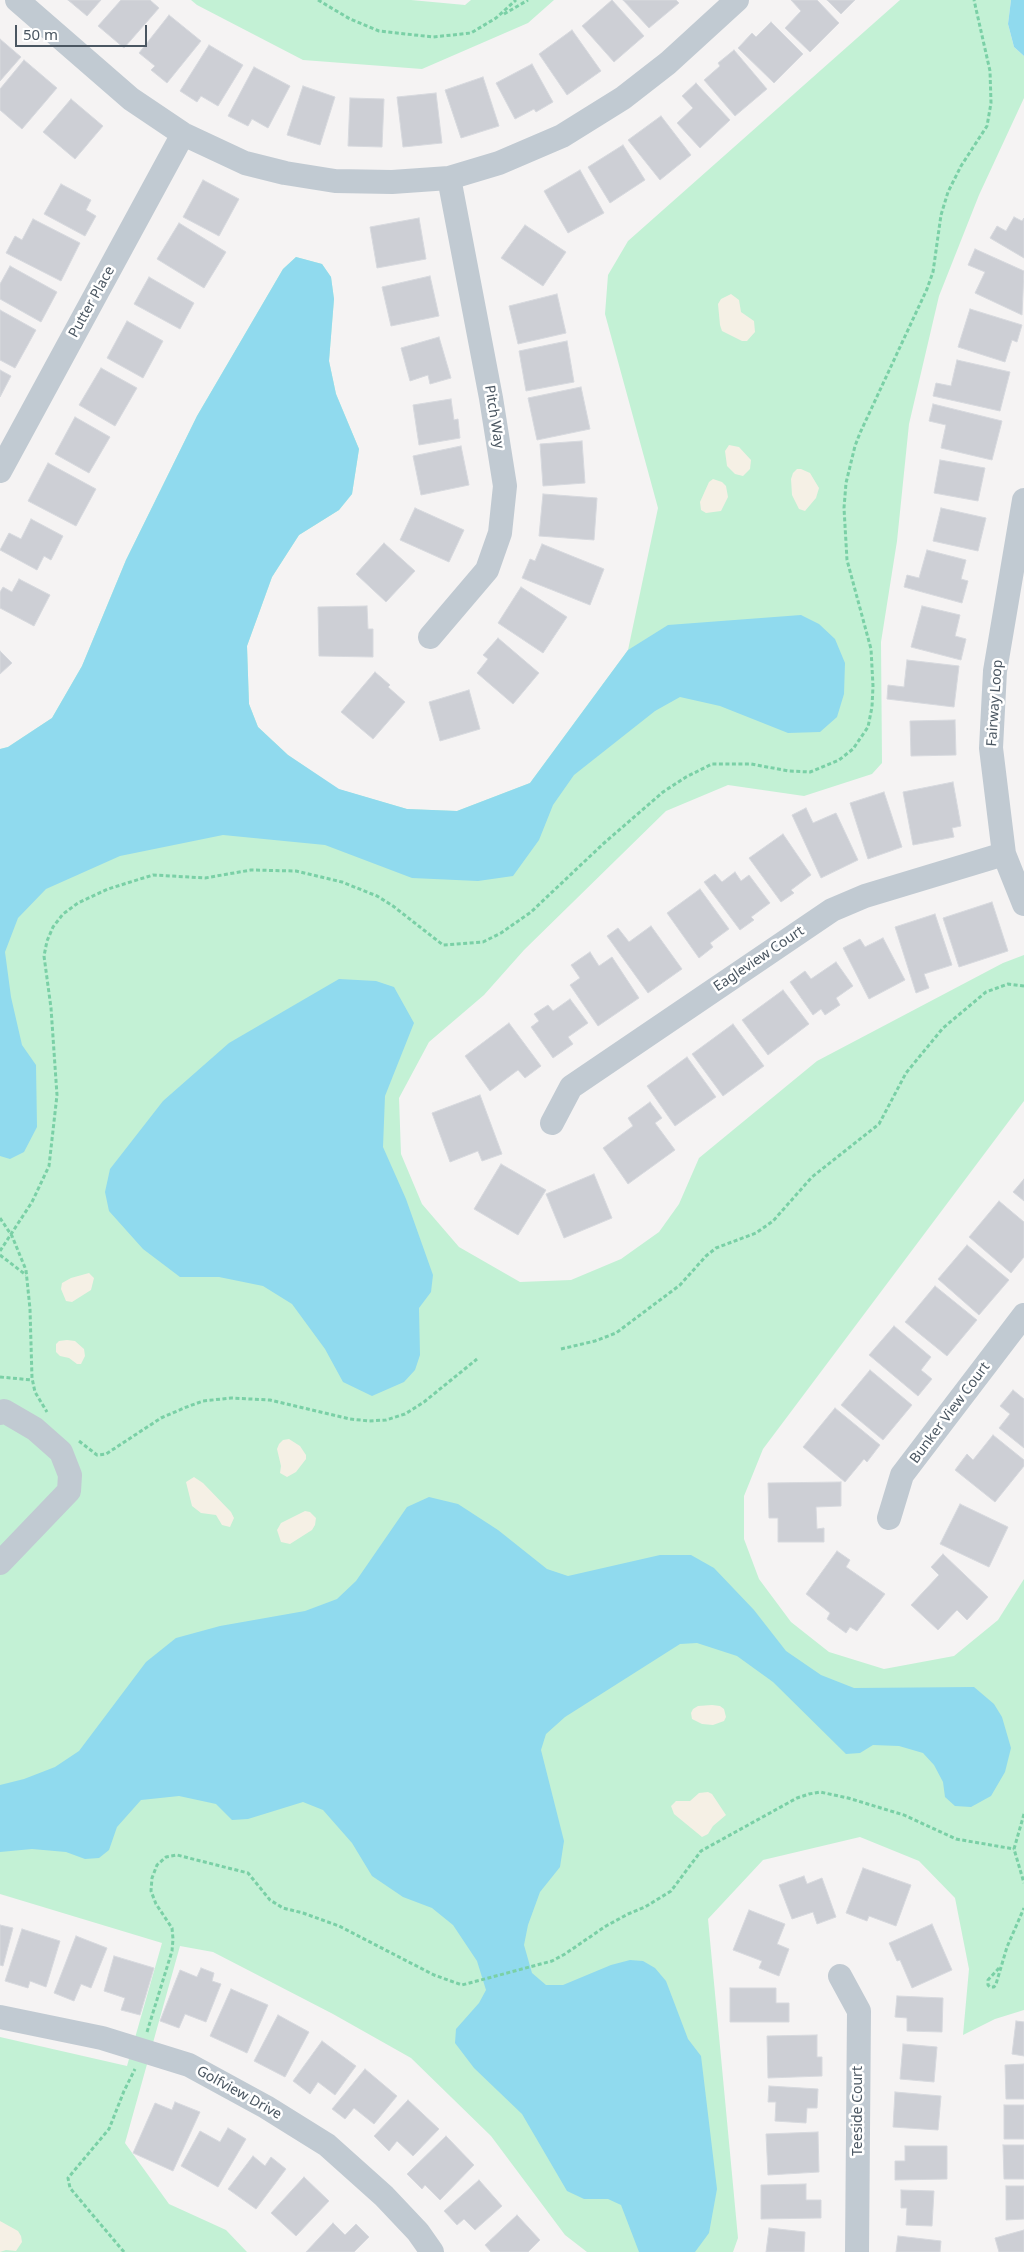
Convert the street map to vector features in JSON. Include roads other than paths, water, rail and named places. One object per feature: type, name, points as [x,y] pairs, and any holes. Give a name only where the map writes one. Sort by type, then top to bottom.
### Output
[{"type":"street","points":[[17,0],[131,98],[183,134],[245,163],[335,181],[392,182],[449,178],[499,163],[562,136],[623,98],[668,63],[737,0]]},
{"type":"street","name":"Putter Place","points":[[0,471],[183,134]]},
{"type":"street","name":"Pitch Way","points":[[430,637],[487,570],[500,533],[505,486],[491,398],[449,178]]},
{"type":"street","name":"Fairway Loop","points":[[1024,500],[996,670],[991,738],[1004,854],[1024,904]]},
{"type":"street","name":"Eagleview Court","points":[[552,1123],[571,1087],[832,910],[865,896],[1004,854]]},
{"type":"street","name":"Bunker View Court","points":[[889,1518],[902,1476],[1024,1316]]},
{"type":"street","points":[[0,1413],[4,1411],[35,1429],[61,1452],[70,1475],[69,1491],[0,1563]]},
{"type":"street","name":"Teeside Court","points":[[840,1976],[859,2011],[858,2252]]},
{"type":"street","name":"Golfview Drive","points":[[0,2017],[102,2038],[189,2065],[266,2107],[327,2145],[384,2196],[418,2232],[432,2252]]},
{"type":"water","points":[[1011,0],[1024,0],[1024,56],[1014,47],[1008,24]]},
{"type":"water","points":[[296,257],[322,264],[331,277],[334,299],[329,361],[336,394],[359,449],[352,494],[339,510],[299,535],[272,577],[247,646],[249,704],[258,727],[288,755],[339,789],[407,809],[457,811],[530,783],[628,650],[668,625],[801,615],[819,624],[835,639],[845,663],[844,694],[837,717],[820,732],[788,733],[720,706],[680,697],[655,711],[574,775],[553,805],[539,840],[513,876],[478,881],[412,878],[325,845],[223,835],[120,856],[46,889],[18,918],[5,952],[11,997],[22,1045],[36,1065],[37,1127],[24,1152],[10,1159],[0,1156],[0,749],[8,747],[52,718],[82,666],[126,560],[197,416],[283,269]]},
{"type":"water","points":[[339,979],[376,981],[394,987],[414,1023],[385,1096],[383,1147],[406,1199],[433,1275],[431,1292],[419,1308],[420,1355],[415,1370],[404,1382],[372,1396],[343,1382],[325,1349],[292,1304],[263,1286],[219,1277],[180,1277],[143,1249],[109,1211],[105,1192],[110,1169],[163,1101],[229,1043]]},
{"type":"water","points":[[429,1497],[458,1504],[498,1530],[547,1569],[568,1576],[660,1555],[691,1555],[714,1568],[754,1610],[786,1651],[821,1675],[854,1688],[974,1687],[994,1704],[1002,1717],[1011,1748],[1005,1772],[991,1796],[971,1807],[955,1806],[945,1797],[943,1782],[934,1765],[923,1753],[899,1746],[873,1745],[860,1753],[846,1754],[773,1682],[737,1656],[697,1643],[680,1644],[565,1717],[546,1734],[541,1750],[564,1841],[560,1867],[540,1892],[528,1925],[524,1945],[532,1973],[546,1985],[563,1985],[611,1965],[630,1960],[643,1961],[655,1968],[666,1981],[688,2039],[701,2056],[717,2189],[709,2233],[695,2252],[639,2252],[621,2205],[608,2199],[584,2199],[567,2191],[522,2114],[474,2068],[455,2043],[456,2029],[479,2003],[486,1990],[477,1961],[453,1925],[432,1908],[403,1897],[372,1876],[352,1843],[323,1810],[303,1802],[248,1819],[232,1820],[216,1804],[179,1796],[141,1800],[117,1827],[109,1850],[99,1858],[85,1859],[66,1852],[32,1849],[0,1852],[0,1785],[24,1779],[55,1767],[79,1751],[146,1662],[176,1638],[220,1626],[305,1611],[337,1599],[356,1581],[407,1507]]}]
